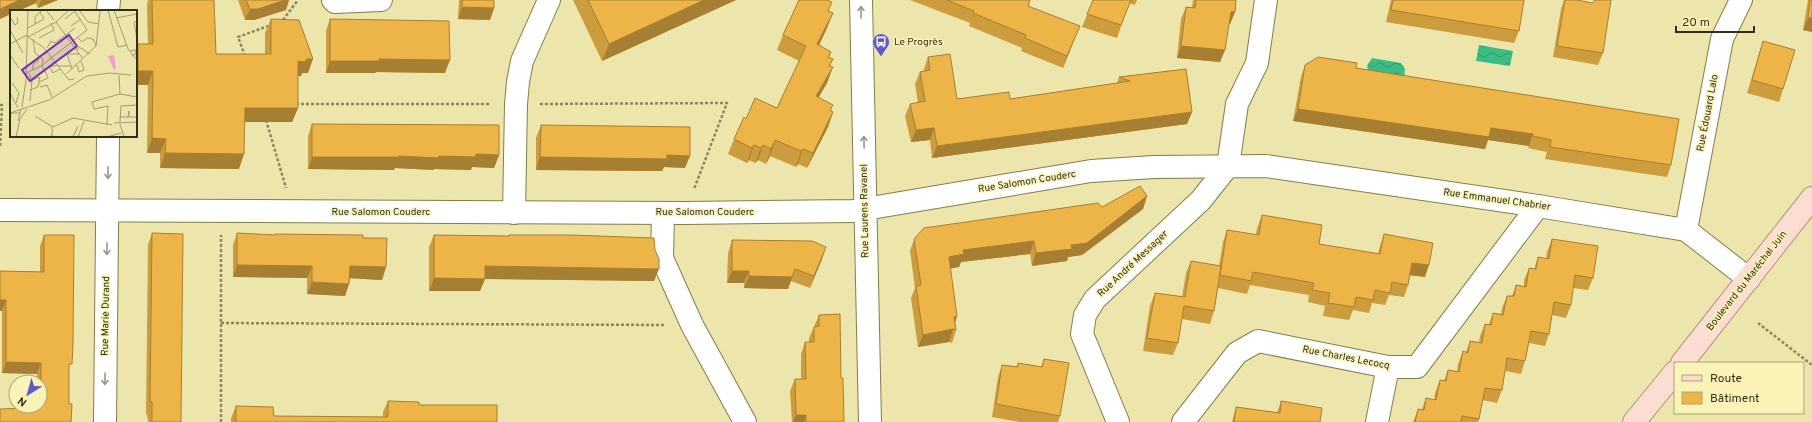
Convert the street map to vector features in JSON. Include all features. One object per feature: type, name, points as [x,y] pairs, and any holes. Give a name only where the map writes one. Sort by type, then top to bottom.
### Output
[{"type":"main road","name":"Boulevard du Maréchal Juin","points":[[1683,362],[1812,198]]},
{"type":"main road","points":[[1634,422],[1674,373]]},
{"type":"street","points":[[333,0],[335,2],[381,0]]},
{"type":"street","points":[[514,213],[516,104],[518,82],[522,61],[549,0]]},
{"type":"street","name":"Rue Laurens Ravanel","points":[[861,0],[870,422]]},
{"type":"street","points":[[1228,166],[1237,104],[1257,63],[1266,0]]},
{"type":"street","name":"Rue Édouard Lalo","points":[[1686,230],[1722,39],[1739,0]]},
{"type":"street","name":"Rue Marie Durand","points":[[105,422],[108,137]]},
{"type":"street","name":"Rue Salomon Couderc","points":[[0,210],[221,210],[514,213],[853,211],[1091,172],[1154,167],[1228,166]]},
{"type":"street","name":"Rue Emmanuel Chabrier","points":[[1228,166],[1266,166],[1538,206],[1686,230],[1749,279]]},
{"type":"street","name":"Rue André Messager","points":[[1118,422],[1082,334],[1085,315],[1095,300],[1201,200],[1228,166]]},
{"type":"street","name":"Rue Charles Lecocq","points":[[1183,422],[1237,353],[1258,341],[1388,367],[1417,367],[1538,206]]},
{"type":"street","points":[[663,213],[662,258],[692,325],[745,422]]},
{"type":"street","points":[[1377,422],[1388,367]]},
{"type":"path","points":[[283,21],[298,0]]},
{"type":"path","points":[[246,59],[238,37],[275,24]]},
{"type":"path","points":[[0,105],[2,105],[0,148]]},
{"type":"path","points":[[266,120],[293,211]]},
{"type":"path","points":[[221,210],[221,422]]},
{"type":"path","points":[[221,323],[692,325]]},
{"type":"path","points":[[1758,323],[1812,365]]},
{"type":"water","points":[[1479,45],[1513,51],[1510,66],[1476,61]]},
{"type":"water","points":[[1372,58],[1401,63],[1405,69],[1404,79],[1369,72],[1367,66]]},
{"type":"building","points":[[0,0],[20,0],[0,9]]},
{"type":"building","points":[[152,0],[214,0],[216,54],[271,54],[271,19],[299,20],[313,59],[306,59],[306,62],[298,61],[298,108],[245,108],[244,154],[165,153],[166,139],[152,138],[153,71],[138,71],[138,44],[153,44]]},
{"type":"building","points":[[246,0],[285,0],[258,9],[250,9]]},
{"type":"building","points":[[462,0],[494,0],[494,8],[462,7]]},
{"type":"building","points":[[588,0],[704,0],[609,44]]},
{"type":"building","points":[[799,0],[827,0],[832,2],[828,11],[833,13],[817,44],[831,52],[828,57],[833,59],[829,66],[833,67],[816,96],[833,105],[830,110],[833,112],[813,153],[803,149],[801,151],[775,140],[771,149],[763,145],[761,148],[754,145],[752,148],[734,139],[744,117],[746,119],[755,98],[777,108],[806,46],[783,35]]},
{"type":"building","points":[[947,0],[1030,0],[1028,6],[1080,26],[1067,56],[1025,38],[1026,35],[973,13],[974,11]]},
{"type":"building","points":[[1093,0],[1131,0],[1121,25],[1087,14]]},
{"type":"building","points":[[1196,0],[1236,0],[1235,12],[1231,12],[1225,50],[1181,46],[1186,7],[1195,8]]},
{"type":"building","points":[[1393,0],[1524,0],[1519,31],[1391,10]]},
{"type":"building","points":[[1565,0],[1577,0],[1592,3],[1595,0],[1611,0],[1603,53],[1557,46]]},
{"type":"building","points":[[1810,0],[1812,0],[1812,18],[1808,18]]},
{"type":"building","points":[[330,19],[449,21],[450,60],[379,59],[379,61],[330,61]]},
{"type":"building","points":[[1763,41],[1795,50],[1783,89],[1752,80]]},
{"type":"building","points":[[950,54],[957,99],[1009,92],[1010,99],[1130,81],[1119,77],[1186,69],[1192,112],[937,146],[934,128],[916,130],[910,104],[925,101],[920,72],[930,70],[928,57]]},
{"type":"building","points":[[1318,57],[1357,63],[1356,68],[1679,119],[1671,165],[1550,147],[1551,140],[1533,136],[1533,134],[1491,128],[1489,137],[1298,109],[1305,65]]},
{"type":"building","points":[[312,124],[499,125],[499,155],[476,154],[475,157],[439,156],[438,158],[399,156],[312,157]]},
{"type":"building","points":[[541,125],[690,127],[690,156],[667,155],[667,159],[540,157]]},
{"type":"building","points":[[1140,186],[1147,196],[1087,243],[1071,245],[1072,249],[1036,253],[1034,241],[963,250],[964,254],[949,257],[957,316],[954,317],[956,330],[953,329],[923,335],[916,286],[921,285],[914,239],[924,228],[1098,203],[1102,207]]},
{"type":"building","points":[[1262,215],[1322,225],[1319,244],[1380,254],[1384,234],[1433,243],[1429,265],[1412,263],[1408,285],[1392,282],[1390,293],[1375,290],[1373,300],[1356,297],[1354,307],[1328,303],[1330,293],[1312,290],[1314,283],[1253,272],[1251,281],[1220,275],[1227,230],[1259,235]]},
{"type":"building","points":[[152,233],[183,234],[181,422],[152,422],[152,402],[150,401]]},
{"type":"building","points":[[237,233],[275,235],[363,235],[363,238],[387,238],[386,267],[350,266],[349,284],[312,282],[312,266],[237,265]]},
{"type":"building","points":[[44,235],[74,235],[73,345],[72,364],[69,364],[69,404],[72,404],[71,422],[0,422],[0,409],[8,409],[8,414],[48,414],[48,374],[41,374],[41,363],[6,362],[6,300],[0,300],[0,271],[44,272]]},
{"type":"building","points":[[434,235],[572,235],[654,238],[655,250],[659,259],[659,269],[485,266],[485,279],[434,278]]},
{"type":"building","points":[[1552,239],[1598,246],[1593,278],[1575,275],[1571,305],[1554,302],[1549,334],[1531,331],[1525,361],[1507,358],[1502,390],[1485,388],[1479,419],[1462,416],[1461,422],[1415,422],[1418,409],[1424,410],[1426,398],[1436,400],[1440,380],[1446,381],[1448,370],[1459,372],[1463,351],[1468,353],[1470,341],[1482,343],[1485,324],[1491,325],[1493,313],[1503,315],[1507,296],[1514,296],[1516,285],[1526,287],[1529,268],[1536,269],[1538,257],[1549,259]]},
{"type":"building","points":[[732,240],[812,241],[826,247],[814,276],[795,269],[792,277],[749,276],[749,271],[732,271]]},
{"type":"building","points":[[1191,261],[1221,266],[1214,311],[1184,306],[1178,343],[1147,338],[1155,293],[1185,297]]},
{"type":"building","points":[[840,314],[841,378],[843,378],[844,422],[806,422],[806,415],[796,415],[795,379],[806,379],[805,342],[814,342],[814,327],[819,326],[819,315]]},
{"type":"building","points":[[1044,359],[1069,363],[1060,416],[996,404],[1002,365],[1018,367],[1018,363],[1042,367]]},
{"type":"building","points":[[388,401],[419,402],[419,405],[497,405],[497,422],[236,422],[236,406],[273,407],[274,416],[388,417]]},
{"type":"building","points":[[1281,401],[1322,408],[1320,422],[1234,422],[1236,407],[1280,413]]},
{"type":"place","name":"Le Progrès","points":[[881,57]]}]
